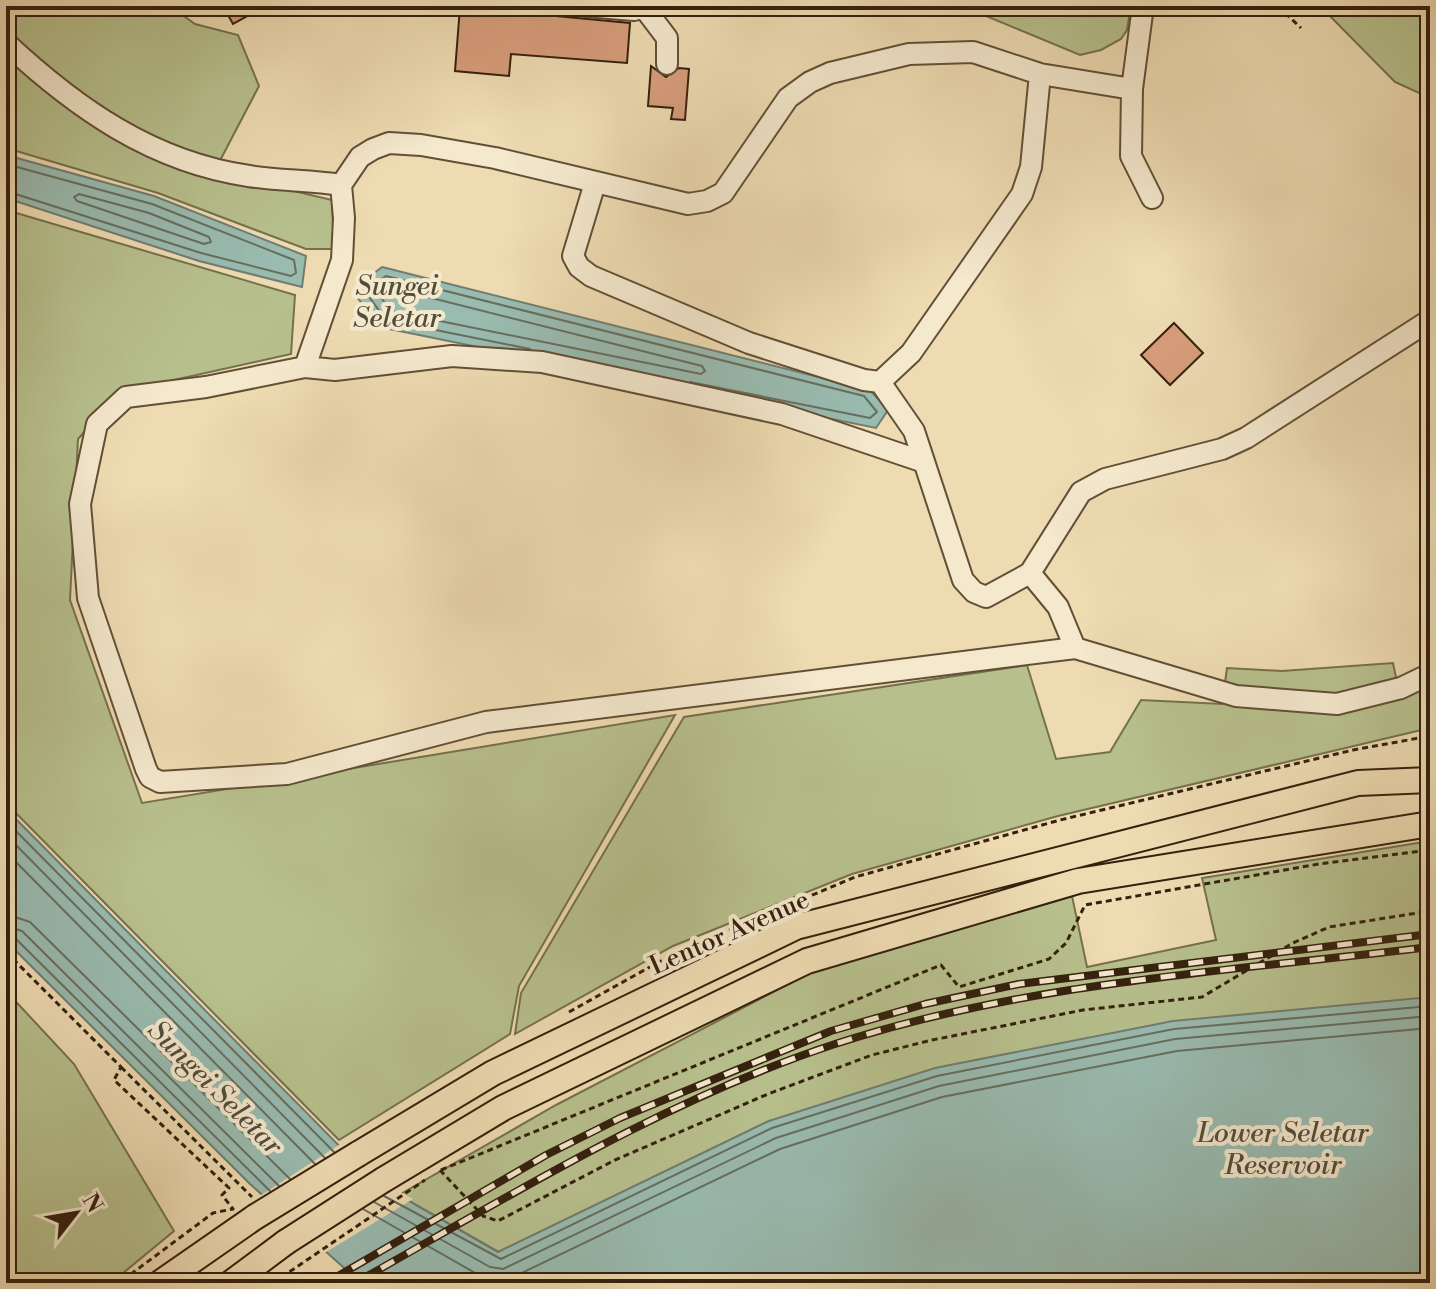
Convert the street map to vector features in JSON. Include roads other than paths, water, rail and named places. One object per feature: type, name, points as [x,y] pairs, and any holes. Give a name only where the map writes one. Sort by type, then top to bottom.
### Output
[{"type":"main road","points":[[1404,782],[1430,772]]},
{"type":"main road","name":"Lentor Avenue","points":[[160,1283],[258,1211],[493,1073],[796,927],[1358,783],[1430,780]]},
{"type":"main road","points":[[231,1283],[286,1242],[503,1108],[807,961],[1078,881],[1430,824]]},
{"type":"street","points":[[585,6],[647,8],[667,38],[667,64]]},
{"type":"street","points":[[1143,6],[1132,89],[1131,156],[1152,198]]},
{"type":"street","points":[[6,43],[74,103],[136,140],[190,162],[249,176],[341,185]]},
{"type":"street","points":[[305,367],[342,260],[344,218],[341,185],[360,157],[389,143],[421,145],[495,158],[688,204],[707,201],[723,193],[788,98],[810,82],[830,73],[909,54],[973,52],[1040,74],[1132,89]]},
{"type":"street","points":[[880,382],[911,353],[1022,194],[1031,167],[1040,74]]},
{"type":"street","points":[[595,183],[573,256],[579,267],[591,276],[749,343],[864,380],[880,382],[914,431],[963,580],[974,592],[986,597],[1030,573],[1081,492],[1105,479],[1222,449],[1246,438],[1430,320]]},
{"type":"street","points":[[924,462],[782,414],[542,362],[452,356],[335,370],[305,367],[206,387],[126,397],[97,424],[80,504],[88,598],[146,769],[150,777],[160,782],[287,774],[486,722],[1075,648],[1236,696],[1323,703],[1337,704],[1401,688],[1430,674]]},
{"type":"street","points":[[1030,573],[1058,607],[1075,648]]},
{"type":"water","name":"Sungei Seletar","points":[[6,155],[154,196],[306,256],[302,287],[199,261],[6,198]]},
{"type":"water","name":"Sungei Seletar","points":[[382,267],[870,390],[888,410],[876,428],[380,327],[357,297],[364,281]]},
{"type":"water","name":"Lower Seletar Reservoir","points":[[6,809],[374,1181],[498,1252],[769,1121],[935,1068],[1173,1021],[1430,997],[1430,1283],[361,1283],[250,1184],[6,941]]},
{"type":"railway","points":[[326,1283],[546,1155],[620,1118],[831,1031],[925,1004],[1019,984],[1430,934]]},
{"type":"railway","points":[[355,1283],[649,1121],[772,1067],[835,1044],[908,1023],[1055,992],[1430,947]]}]
